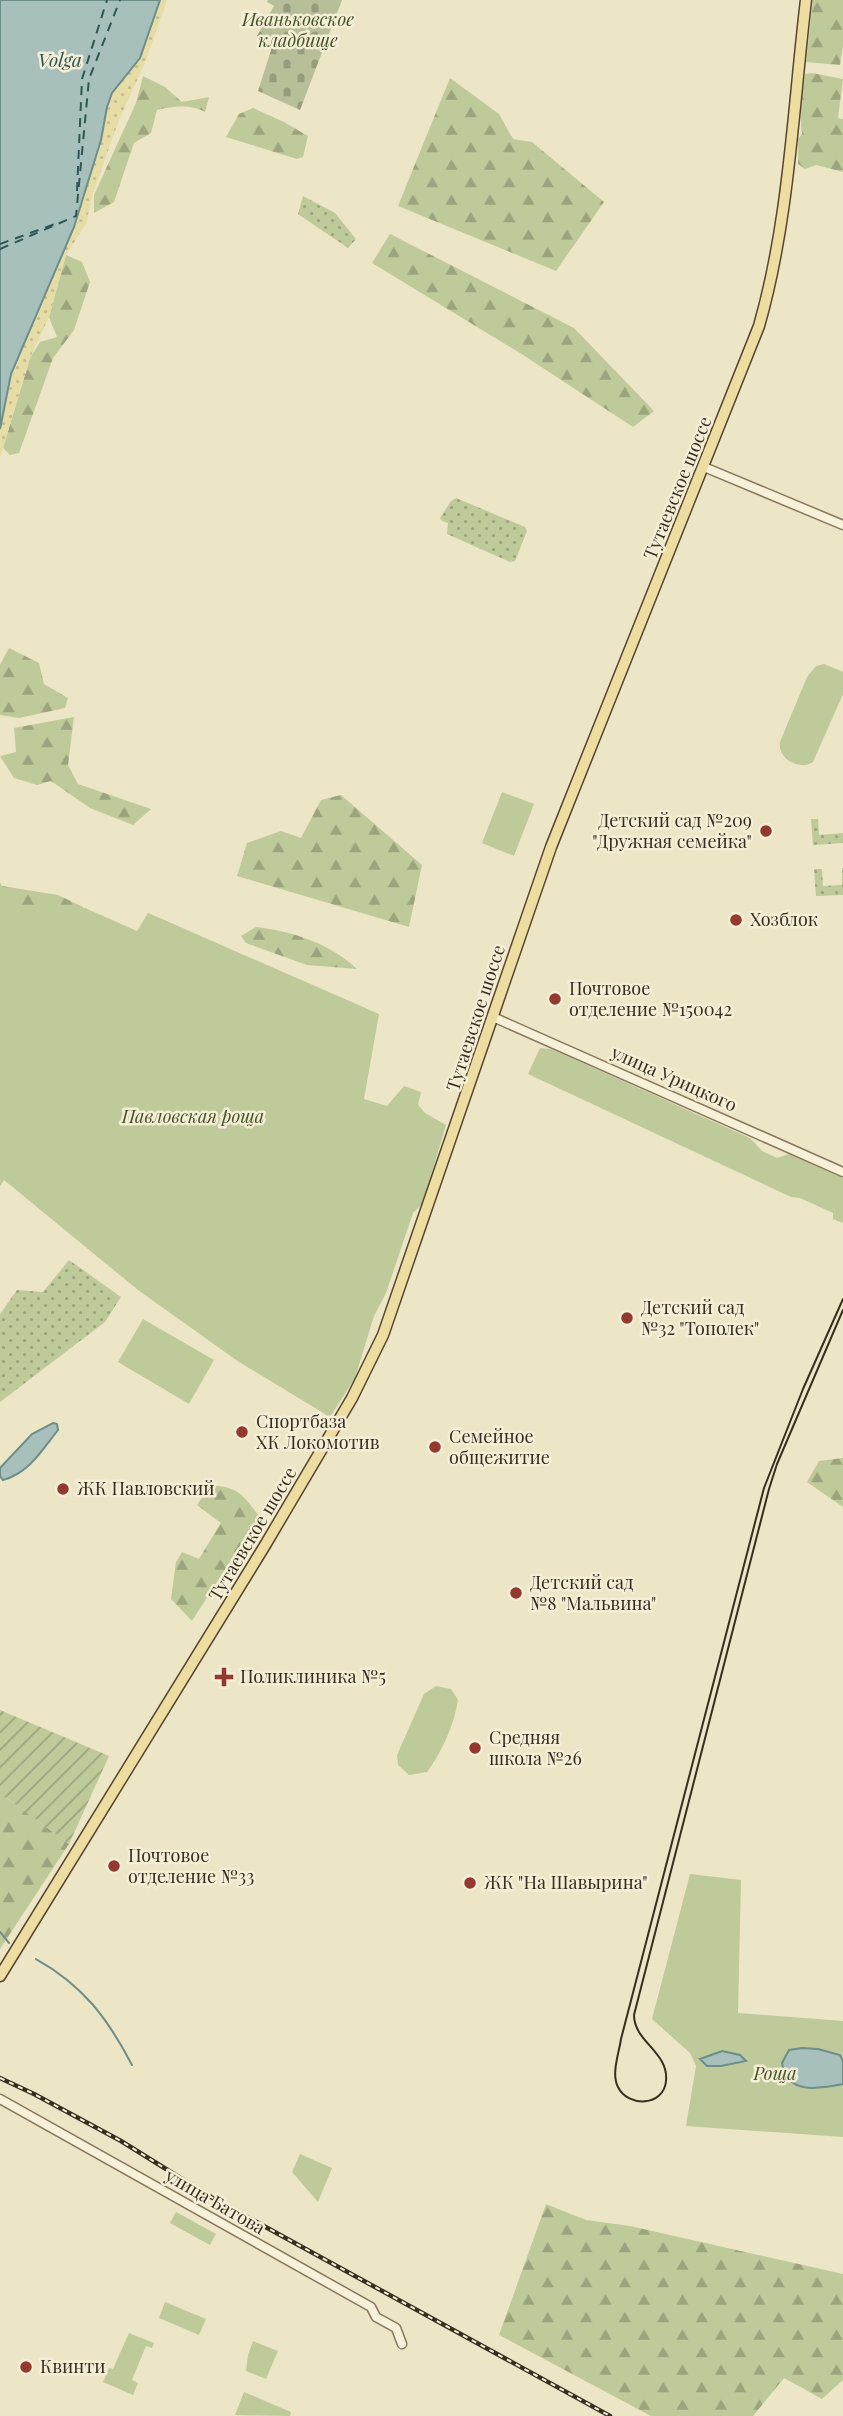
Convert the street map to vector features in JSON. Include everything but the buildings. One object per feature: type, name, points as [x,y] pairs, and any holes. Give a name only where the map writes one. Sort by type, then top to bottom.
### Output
[{"type":"main road","name":"Тутаевское шоссе","points":[[0,1976],[174,1696],[352,1398],[383,1335],[551,848],[743,370],[767,298],[779,233],[806,0]]},
{"type":"street","points":[[704,467],[843,525]]},
{"type":"street","name":"улица Урицкого","points":[[493,1017],[843,1172]]},
{"type":"street","name":"улица Батова","points":[[0,2099],[371,2307],[376,2317],[396,2328],[402,2344]]},
{"type":"green space","name":"Иваньковское кладбище","points":[[342,0],[300,110],[258,91],[273,44],[257,36],[274,6],[267,2]]},
{"type":"green space","points":[[813,0],[843,0],[840,65],[806,62]]},
{"type":"green space","points":[[805,74],[843,79],[838,118],[843,119],[843,172],[816,165],[805,169],[798,164]]},
{"type":"green space","points":[[143,76],[165,87],[182,102],[209,97],[205,112],[182,106],[157,110],[151,133],[134,143],[114,202],[94,213],[94,195],[136,103]]},
{"type":"green space","points":[[450,78],[499,114],[513,139],[532,142],[604,202],[556,271],[398,206]]},
{"type":"green space","points":[[253,108],[308,136],[303,157],[297,159],[226,137],[239,114]]},
{"type":"green space","points":[[303,196],[335,213],[356,239],[348,248],[298,214]]},
{"type":"green space","points":[[390,234],[574,328],[654,411],[633,427],[520,353],[372,263]]},
{"type":"green space","points":[[66,255],[82,262],[90,282],[74,330],[53,358],[19,453],[10,455],[3,448],[30,358],[40,342],[57,337],[49,317]]},
{"type":"green space","points":[[456,498],[525,527],[527,531],[515,561],[510,562],[447,534],[448,523],[440,518]]},
{"type":"green space","points":[[9,648],[39,663],[44,684],[68,698],[65,708],[19,718],[0,715],[0,665]]},
{"type":"green space","points":[[824,664],[843,672],[843,694],[813,762],[796,764],[782,754],[780,742],[807,677],[816,666]]},
{"type":"green space","points":[[74,717],[68,765],[78,784],[151,809],[133,825],[90,808],[51,781],[37,785],[14,778],[0,756],[16,752],[14,728]]},
{"type":"green space","points":[[502,792],[534,804],[514,856],[482,843]]},
{"type":"green space","points":[[341,795],[422,865],[409,927],[237,876],[247,843],[281,831],[301,838],[321,800]]},
{"type":"green space","points":[[811,819],[818,819],[819,835],[843,833],[843,843],[813,845]]},
{"type":"green space","points":[[842,868],[843,895],[816,896],[814,869],[822,869],[823,886],[842,885]]},
{"type":"green space","points":[[0,882],[2,886],[58,895],[83,907],[87,917],[139,933],[150,914],[209,940],[0,942]]},
{"type":"green space","name":"Павловская роща","points":[[85,908],[137,931],[148,913],[379,1014],[364,1099],[387,1106],[404,1086],[421,1092],[418,1105],[425,1113],[446,1125],[423,1203],[413,1213],[386,1293],[374,1316],[355,1378],[330,1417],[239,1362],[138,1290],[4,1180],[0,1186],[0,911]]},
{"type":"green space","points":[[256,927],[310,940],[335,952],[357,969],[307,965],[246,943],[241,936]]},
{"type":"green space","points":[[540,1048],[551,1049],[750,1138],[762,1151],[777,1158],[789,1154],[843,1178],[843,1223],[833,1219],[833,1213],[800,1198],[791,1197],[528,1074]]},
{"type":"green space","points":[[69,1260],[121,1297],[105,1322],[0,1402],[0,1314],[17,1290],[43,1292]]},
{"type":"green space","points":[[143,1319],[214,1360],[189,1404],[118,1362]]},
{"type":"green space","points":[[843,1458],[843,1507],[807,1482],[819,1461]]},
{"type":"green space","points":[[210,1485],[239,1493],[259,1516],[192,1621],[171,1599],[176,1562],[182,1552],[199,1559],[221,1523],[197,1505]]},
{"type":"green space","points":[[436,1686],[451,1689],[458,1700],[454,1719],[427,1772],[409,1775],[398,1765],[397,1755],[424,1694]]},
{"type":"green space","points":[[0,1710],[109,1756],[69,1844],[0,1795]]},
{"type":"green space","points":[[0,1795],[69,1844],[0,1949]]},
{"type":"green space","name":"Роща","points":[[690,1874],[741,1880],[738,2013],[843,2021],[843,2137],[686,2126],[696,2066],[690,2053],[652,2019]]},
{"type":"green space","points":[[300,2154],[332,2168],[318,2202],[292,2172]]},
{"type":"green space","points":[[546,2204],[586,2220],[630,2226],[843,2274],[843,2380],[822,2399],[784,2378],[753,2416],[651,2416],[499,2335]]},
{"type":"green space","points":[[176,2212],[216,2234],[210,2245],[170,2223]]},
{"type":"green space","points":[[165,2302],[206,2319],[199,2335],[159,2318]]},
{"type":"green space","points":[[129,2333],[154,2343],[152,2348],[146,2346],[132,2380],[138,2383],[133,2395],[103,2382],[109,2368],[113,2369]]},
{"type":"green space","points":[[253,2341],[278,2351],[266,2379],[246,2371]]},
{"type":"green space","points":[[244,2392],[291,2412],[290,2416],[235,2415]]},
{"type":"sand","points":[[160,0],[167,0],[145,63],[119,120],[93,193],[86,224],[66,255],[49,317],[30,358],[0,458],[0,429],[11,374],[74,227],[101,140],[112,92],[140,58]]},
{"type":"water","name":"Volga","points":[[0,0],[160,0],[140,58],[112,93],[101,140],[74,227],[11,374],[0,429]]},
{"type":"water","points":[[53,1423],[57,1424],[58,1430],[34,1460],[20,1472],[3,1480],[0,1468],[32,1434]]},
{"type":"water","points":[[802,2048],[840,2055],[843,2061],[843,2084],[814,2088],[797,2085],[790,2080],[782,2063],[789,2050]]},
{"type":"water","points":[[722,2051],[740,2055],[746,2061],[707,2066],[700,2059]]},
{"type":"waterway","points":[[0,1932],[9,1943]]},
{"type":"waterway","points":[[36,1959],[67,1980],[93,2004],[132,2065]]},
{"type":"ferry route","points":[[77,191],[82,79],[107,0]]},
{"type":"ferry route","points":[[0,249],[76,216],[89,79],[120,0]]},
{"type":"ferry route","points":[[0,244],[55,224]]},
{"type":"tram line","points":[[843,1299],[803,1389],[764,1488],[621,2039],[615,2070],[616,2082],[623,2094],[637,2101],[653,2099],[659,2095],[666,2081],[662,2062],[639,2033],[634,2015],[769,1489],[777,1464],[843,1310]]},
{"type":"railway","points":[[0,2078],[121,2141],[211,2197],[610,2416]]},
{"type":"place","name":"Детский сад №209 \"Дружная семейка\"","points":[[766,831]]},
{"type":"place","name":"Хозблок","points":[[736,920]]},
{"type":"place","name":"Почтовое отделение №150042","points":[[555,999]]},
{"type":"place","name":"Детский сад №32 \"Тополек\"","points":[[627,1318]]},
{"type":"place","name":"Спортбаза ХК Локомотив","points":[[242,1432]]},
{"type":"place","name":"Семейное общежитие","points":[[435,1447]]},
{"type":"place","name":"ЖК Павловский","points":[[63,1489]]},
{"type":"place","name":"Детский сад №8 \"Мальвина\"","points":[[516,1593]]},
{"type":"place","name":"Поликлиника №5","points":[[224,1677]]},
{"type":"place","name":"Средняя школа №26","points":[[475,1748]]},
{"type":"place","name":"Почтовое отделение №33","points":[[114,1866]]},
{"type":"place","name":"ЖК \"На Шавырина\"","points":[[470,1883]]},
{"type":"place","name":"Квинти","points":[[26,2367]]}]
